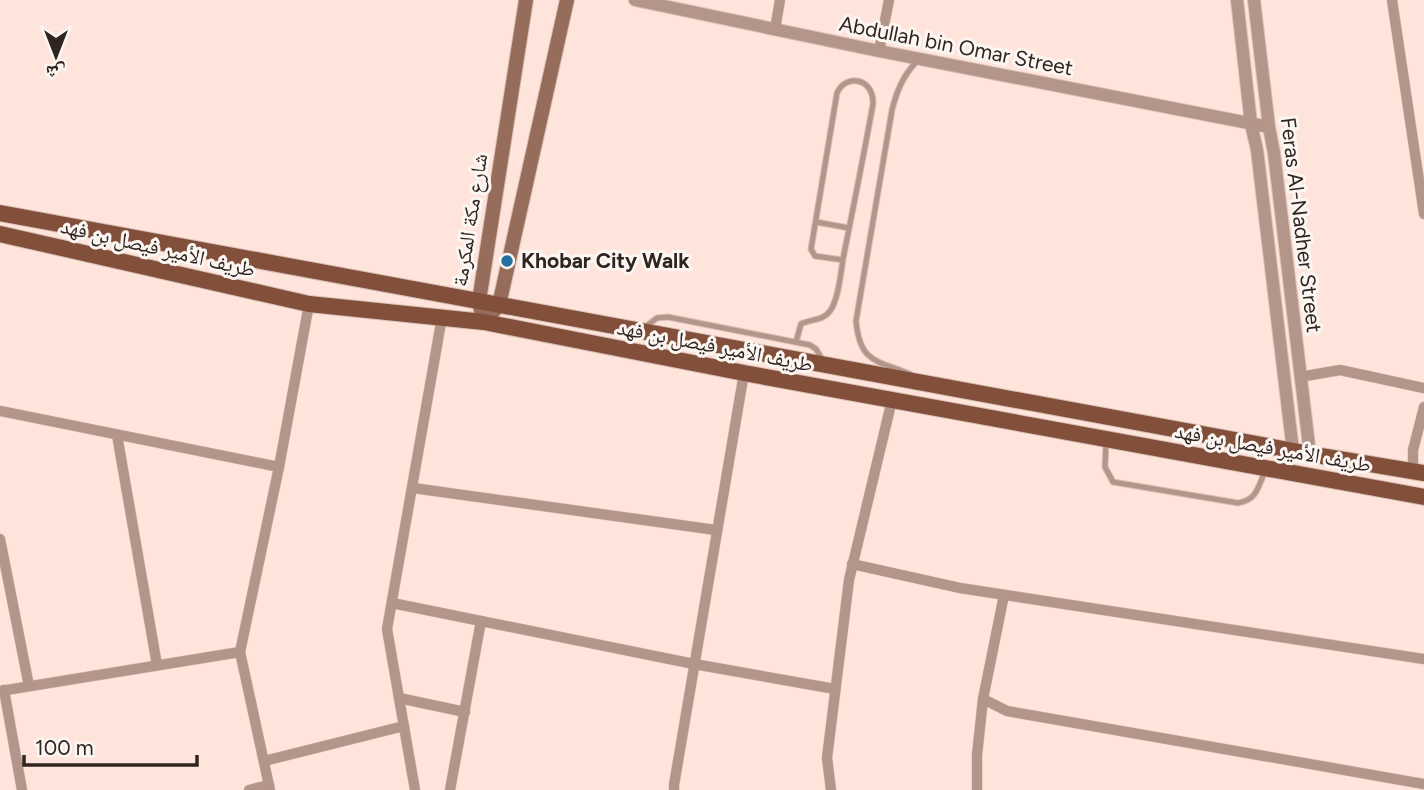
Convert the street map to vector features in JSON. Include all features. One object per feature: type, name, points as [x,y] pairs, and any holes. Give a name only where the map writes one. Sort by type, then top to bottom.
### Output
[{"type":"main road","name":"شارع مكة المكرمة","points":[[484,322],[479,301],[526,0]]},
{"type":"main road","name":"شارع مكة المكرمة","points":[[484,322],[499,305],[568,0]]},
{"type":"main road","name":"طريف الأمير فيصل بن فهد","points":[[0,213],[1418,472]]},
{"type":"main road","name":"طريف الأمير فيصل بن فهد","points":[[0,234],[309,304],[484,322],[744,373],[1424,497]]},
{"type":"street","name":"Abdullah bin Omar Street","points":[[635,0],[1269,127]]},
{"type":"street","points":[[775,29],[780,0]]},
{"type":"street","points":[[879,51],[889,0]]},
{"type":"street","name":"Feras Al-Nadher Street","points":[[1235,0],[1251,124],[1259,164],[1293,451]]},
{"type":"street","name":"Feras Al-Nadher Street","points":[[1254,0],[1269,127],[1275,153],[1310,454]]},
{"type":"street","points":[[1392,0],[1424,214]]},
{"type":"street","points":[[248,790],[269,788],[240,652],[279,467],[309,304]]},
{"type":"street","points":[[415,790],[387,629],[442,317]]},
{"type":"street","points":[[1300,377],[1340,370],[1424,388]]},
{"type":"street","points":[[674,790],[744,373]]},
{"type":"street","points":[[831,790],[827,758],[849,580],[892,400]]},
{"type":"street","points":[[1418,472],[1413,450],[1424,407]]},
{"type":"street","points":[[0,411],[279,467]]},
{"type":"street","points":[[117,435],[157,666]]},
{"type":"street","points":[[413,488],[716,530]]},
{"type":"street","points":[[0,539],[29,686]]},
{"type":"street","points":[[852,564],[960,588],[1424,659]]},
{"type":"street","points":[[977,790],[977,755],[983,699],[1004,594]]},
{"type":"street","points":[[392,603],[694,664],[835,689]]},
{"type":"street","points":[[450,790],[481,621]]},
{"type":"street","points":[[22,790],[2,690],[240,652]]},
{"type":"street","points":[[399,698],[464,712]]},
{"type":"street","points":[[983,699],[1007,711],[1424,784]]},
{"type":"street","points":[[264,761],[404,726]]},
{"type":"lane","points":[[919,59],[902,81],[892,110],[856,321],[860,344],[867,356],[940,386]]},
{"type":"lane","points":[[796,342],[801,324],[822,318],[830,312],[843,260],[873,104],[872,91],[864,83],[850,81],[840,87],[837,93],[811,249],[815,256],[843,260]]},
{"type":"lane","points":[[816,222],[849,228]]},
{"type":"lane","points":[[639,331],[657,318],[668,317],[810,345],[816,349],[826,365]]},
{"type":"lane","points":[[1106,439],[1105,467],[1113,482],[1238,503],[1249,501],[1254,496],[1267,468]]},
{"type":"place","name":"Khobar City Walk","points":[[507,261]]}]
